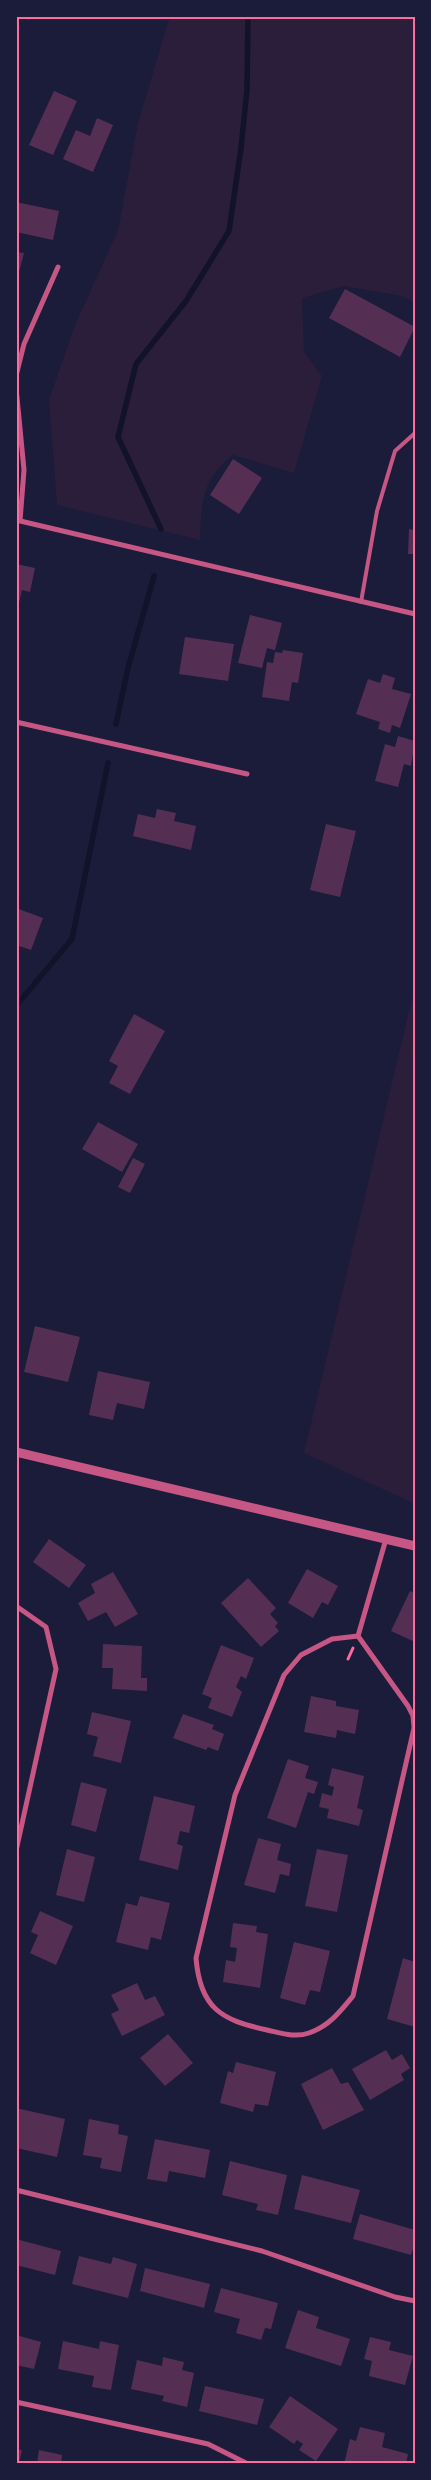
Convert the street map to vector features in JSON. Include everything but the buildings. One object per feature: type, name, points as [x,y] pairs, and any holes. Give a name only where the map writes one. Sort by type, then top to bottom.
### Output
[{"type":"street","points":[[16,376],[24,344],[58,267]]},
{"type":"street","points":[[16,387],[24,470],[18,520],[415,614]]},
{"type":"street","points":[[16,722],[247,774]]},
{"type":"street","points":[[16,1452],[415,1546]]},
{"type":"street","points":[[358,1636],[386,1539]]},
{"type":"street","points":[[16,1606],[46,1627],[56,1669],[16,1851]]},
{"type":"street","points":[[358,1636],[408,1706],[413,1716],[414,1728],[353,1996],[328,2024],[308,2033],[293,2036],[238,2023],[221,2014],[208,2000],[198,1981],[196,1958],[235,1795],[284,1675],[301,1655],[332,1639],[358,1636]]},
{"type":"street","points":[[16,2190],[262,2251],[394,2297],[415,2301]]},
{"type":"street","points":[[16,2402],[208,2444],[248,2464]]},
{"type":"lane","points":[[361,602],[377,511],[395,451],[415,433]]},
{"type":"shaded area","points":[[170,16],[415,16],[415,303],[402,296],[344,286],[302,298],[304,352],[322,376],[294,473],[233,455],[215,473],[205,493],[201,515],[200,540],[57,505],[49,400],[75,325],[118,231],[138,123]]},
{"type":"shaded area","points":[[415,986],[415,1504],[304,1453]]},
{"type":"waterway","points":[[161,529],[118,437],[136,364],[186,301],[229,231],[247,90],[248,16]]},
{"type":"waterway","points":[[116,724],[128,668],[154,576]]},
{"type":"waterway","points":[[16,1006],[72,939],[108,763]]}]
